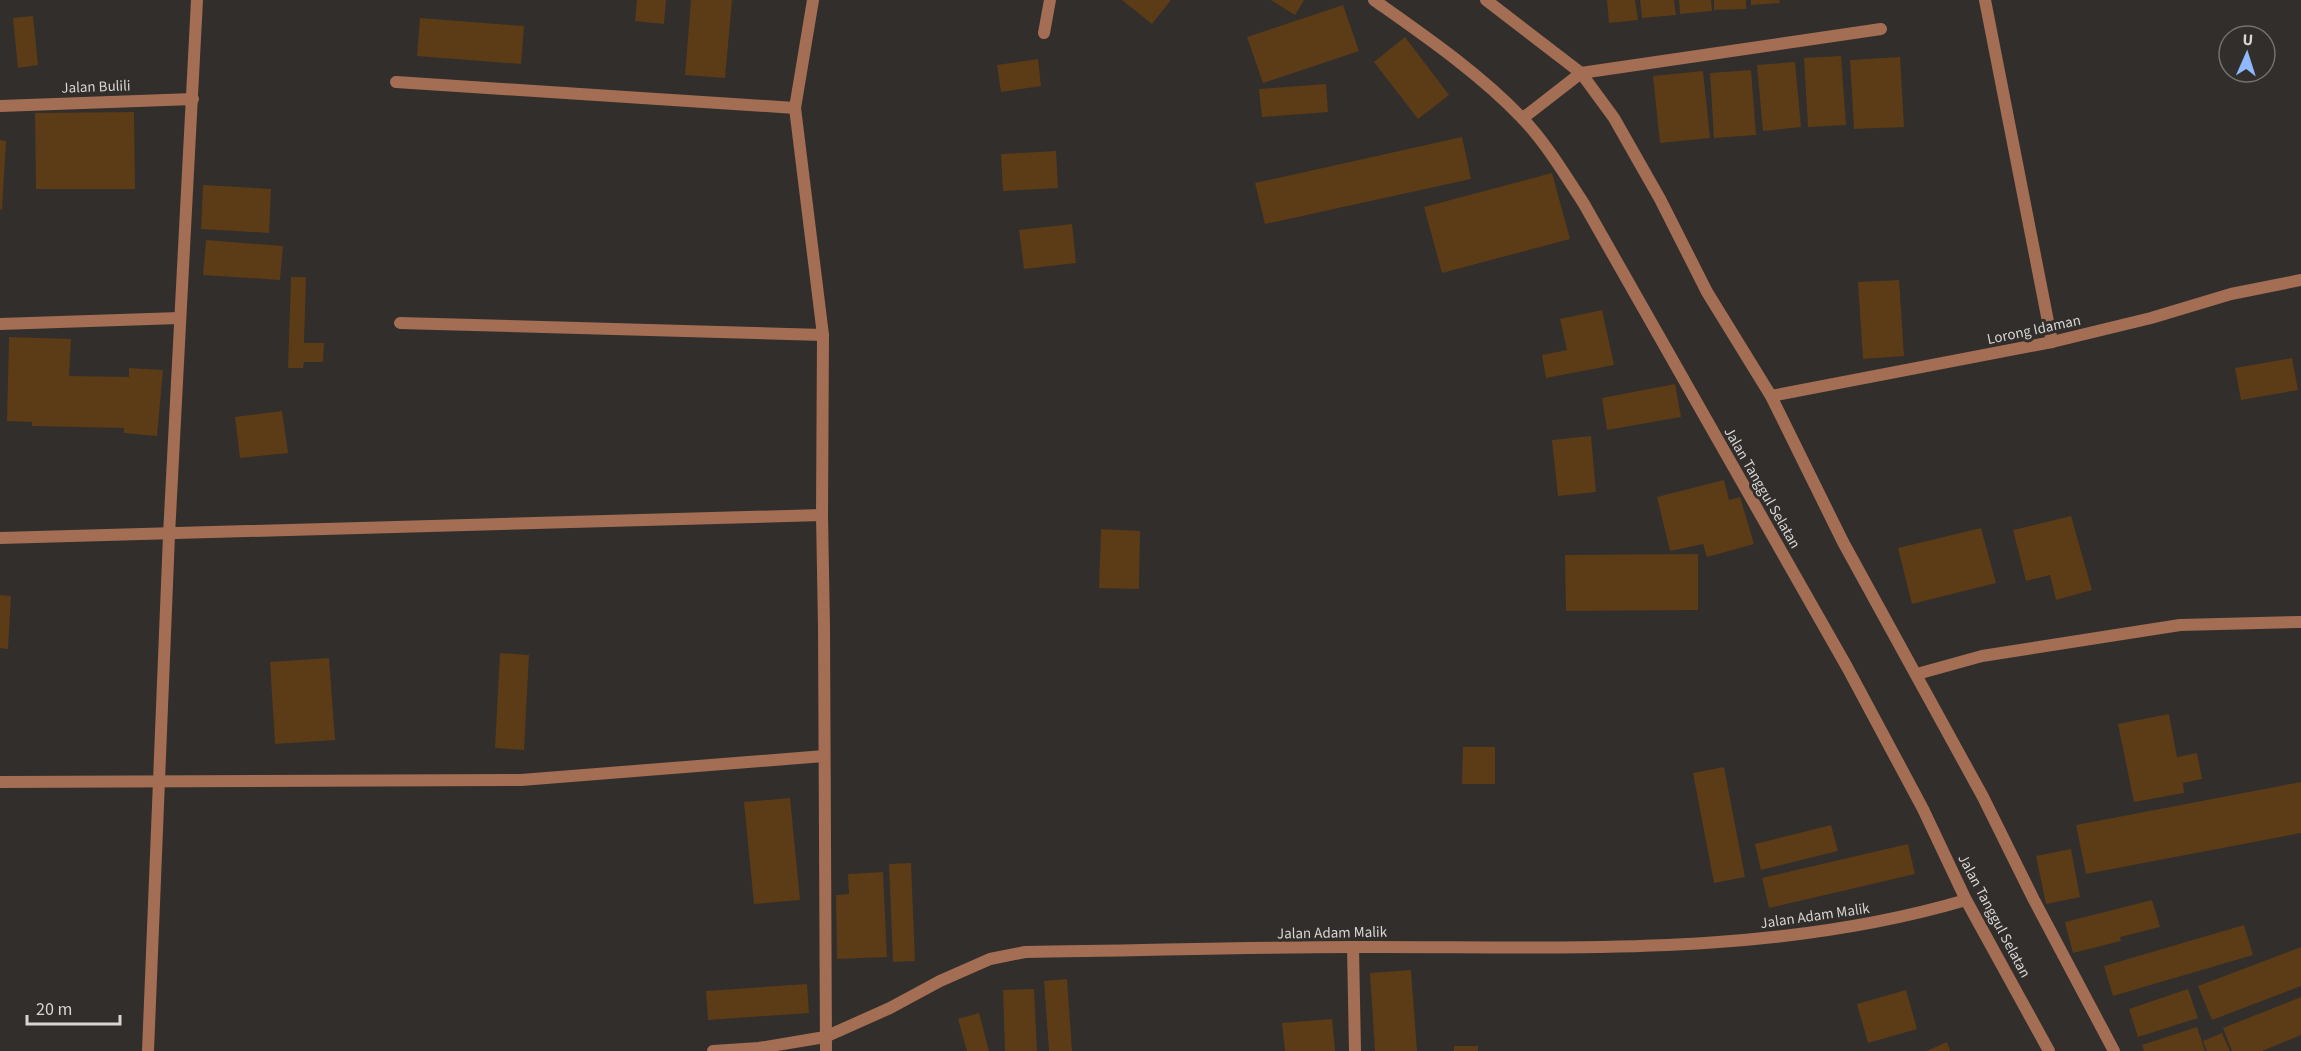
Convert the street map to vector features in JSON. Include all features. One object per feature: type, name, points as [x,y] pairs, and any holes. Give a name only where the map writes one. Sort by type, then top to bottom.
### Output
[{"type":"street","points":[[148,1051],[179,318],[197,0]]},
{"type":"street","points":[[813,0],[795,108],[823,335],[825,1051]]},
{"type":"street","points":[[1044,33],[1050,0]]},
{"type":"street","name":"Jalan Tanggul Selatan","points":[[1374,0],[1481,80],[1523,118],[1553,157],[1584,204],[1847,666],[1923,809],[1966,900],[2049,1051]]},
{"type":"street","points":[[1486,0],[1581,73],[1614,118],[1660,199],[1707,292],[1771,396],[1843,543],[1983,796],[2034,900],[2114,1051]]},
{"type":"street","points":[[1985,0],[2052,342]]},
{"type":"street","points":[[1523,118],[1581,73],[1881,29]]},
{"type":"street","points":[[396,82],[795,108]]},
{"type":"street","name":"Jalan Bulili","points":[[0,106],[193,99]]},
{"type":"street","name":"Lorong Idaman","points":[[1771,396],[2052,342],[2151,318],[2231,294],[2301,280]]},
{"type":"street","points":[[0,324],[179,318]]},
{"type":"street","points":[[400,323],[823,335]]},
{"type":"street","points":[[0,538],[822,515]]},
{"type":"street","points":[[1917,674],[1982,656],[2180,625],[2301,622]]},
{"type":"street","points":[[0,782],[521,780],[824,756]]},
{"type":"street","name":"Jalan Adam Malik","points":[[713,1051],[759,1048],[825,1037],[990,959],[1025,952],[1353,947],[1522,949],[1719,943],[1794,936],[1902,918],[1966,900]]},
{"type":"street","points":[[1353,947],[1355,1051]]},
{"type":"building","points":[[637,0],[666,0],[664,24],[635,21]]},
{"type":"building","points":[[691,0],[732,0],[725,78],[685,75]]},
{"type":"building","points":[[1122,0],[1171,0],[1152,24]]},
{"type":"building","points":[[1271,0],[1304,0],[1295,15]]},
{"type":"building","points":[[1607,0],[1635,0],[1638,20],[1609,23]]},
{"type":"building","points":[[1640,0],[1674,0],[1676,15],[1642,18]]},
{"type":"building","points":[[1679,0],[1711,0],[1712,11],[1680,14]]},
{"type":"building","points":[[1714,0],[1746,0],[1746,9],[1714,10]]},
{"type":"building","points":[[1751,0],[1779,0],[1780,3],[1751,5]]},
{"type":"building","points":[[1343,5],[1359,51],[1263,83],[1247,37]]},
{"type":"building","points":[[33,16],[38,65],[18,68],[13,18]]},
{"type":"building","points":[[420,18],[524,26],[521,64],[417,56]]},
{"type":"building","points":[[1405,37],[1449,95],[1418,119],[1374,62]]},
{"type":"building","points":[[1841,56],[1846,125],[1808,127],[1804,58]]},
{"type":"building","points":[[1900,57],[1904,127],[1854,129],[1850,60]]},
{"type":"building","points":[[1038,59],[1041,86],[1001,92],[997,65]]},
{"type":"building","points":[[1795,62],[1801,127],[1763,131],[1757,65]]},
{"type":"building","points":[[1751,70],[1756,135],[1714,138],[1710,73]]},
{"type":"building","points":[[1703,71],[1710,138],[1660,143],[1653,76]]},
{"type":"building","points":[[1326,84],[1328,112],[1262,117],[1259,89]]},
{"type":"building","points":[[134,112],[135,189],[36,189],[35,113]]},
{"type":"building","points":[[1462,137],[1471,179],[1265,224],[1255,183]]},
{"type":"building","points":[[0,140],[6,141],[2,210],[0,209]]},
{"type":"building","points":[[1056,151],[1058,188],[1003,191],[1001,154]]},
{"type":"building","points":[[1552,173],[1570,239],[1442,273],[1424,207]]},
{"type":"building","points":[[203,185],[271,189],[269,233],[201,229]]},
{"type":"building","points":[[1072,224],[1076,263],[1024,269],[1019,230]]},
{"type":"building","points":[[206,240],[283,246],[280,280],[203,275]]},
{"type":"building","points":[[291,277],[306,277],[304,343],[324,343],[323,362],[304,362],[303,368],[288,368]]},
{"type":"building","points":[[1899,280],[1904,356],[1863,359],[1858,282]]},
{"type":"building","points":[[1602,310],[1614,365],[1546,378],[1542,355],[1567,350],[1560,319]]},
{"type":"building","points":[[9,337],[71,339],[69,376],[129,377],[129,368],[163,370],[157,436],[124,433],[124,428],[32,426],[32,422],[7,421]]},
{"type":"building","points":[[2292,358],[2298,390],[2241,400],[2235,368]]},
{"type":"building","points":[[1675,384],[1681,417],[1607,430],[1602,398]]},
{"type":"building","points":[[282,411],[288,453],[240,458],[235,417]]},
{"type":"building","points":[[1591,436],[1596,492],[1558,496],[1552,440]]},
{"type":"building","points":[[1724,480],[1729,500],[1740,497],[1754,544],[1707,557],[1703,544],[1670,551],[1657,497]]},
{"type":"building","points":[[2071,516],[2092,590],[2056,600],[2050,575],[2026,581],[2013,530]]},
{"type":"building","points":[[1981,528],[1996,583],[1912,604],[1898,548]]},
{"type":"building","points":[[1101,529],[1140,531],[1139,589],[1099,588]]},
{"type":"building","points":[[1698,554],[1698,610],[1566,611],[1565,555]]},
{"type":"building","points":[[0,595],[11,596],[8,649],[0,648]]},
{"type":"building","points":[[500,653],[529,655],[524,750],[495,748]]},
{"type":"building","points":[[329,658],[335,740],[275,744],[270,662]]},
{"type":"building","points":[[2169,714],[2177,757],[2197,753],[2202,779],[2183,783],[2184,793],[2134,802],[2118,724]]},
{"type":"building","points":[[1463,747],[1495,747],[1495,784],[1462,784]]},
{"type":"building","points":[[1724,767],[1745,877],[1714,883],[1693,773]]},
{"type":"building","points":[[2301,782],[2301,833],[2086,874],[2076,825]]},
{"type":"building","points":[[790,798],[800,900],[754,904],[744,802]]},
{"type":"building","points":[[1831,825],[1838,851],[1761,870],[1755,844]]},
{"type":"building","points":[[1908,844],[1915,874],[1769,908],[1762,878]]},
{"type":"building","points":[[2071,849],[2080,897],[2046,904],[2036,856]]},
{"type":"building","points":[[911,863],[915,961],[893,962],[889,864]]},
{"type":"building","points":[[883,872],[887,957],[837,959],[836,895],[849,894],[848,874]]},
{"type":"building","points":[[2152,900],[2160,927],[2120,937],[2121,941],[2073,953],[2065,922]]},
{"type":"building","points":[[2244,925],[2253,955],[2113,996],[2104,966]]},
{"type":"building","points":[[2301,947],[2301,986],[2212,1020],[2198,986]]},
{"type":"building","points":[[1411,970],[1417,1051],[1375,1051],[1370,973]]},
{"type":"building","points":[[1067,979],[1072,1051],[1049,1051],[1044,981]]},
{"type":"building","points":[[807,984],[809,1013],[708,1020],[706,991]]},
{"type":"building","points":[[1034,989],[1037,1051],[1005,1051],[1003,990]]},
{"type":"building","points":[[2188,989],[2198,1018],[2138,1037],[2129,1009]]},
{"type":"building","points":[[1906,990],[1917,1029],[1868,1043],[1857,1004]]},
{"type":"building","points":[[2301,997],[2301,1035],[2262,1051],[2232,1051],[2223,1028]]},
{"type":"building","points":[[979,1013],[989,1051],[967,1051],[958,1019]]},
{"type":"building","points":[[1332,1019],[1335,1051],[1285,1051],[1282,1023]]},
{"type":"building","points":[[2197,1027],[2205,1051],[2144,1051],[2142,1045]]},
{"type":"building","points":[[2222,1033],[2230,1051],[2207,1051],[2203,1041]]},
{"type":"building","points":[[1947,1042],[1950,1051],[1927,1051]]},
{"type":"building","points":[[1454,1046],[1478,1046],[1478,1051],[1454,1051]]}]
